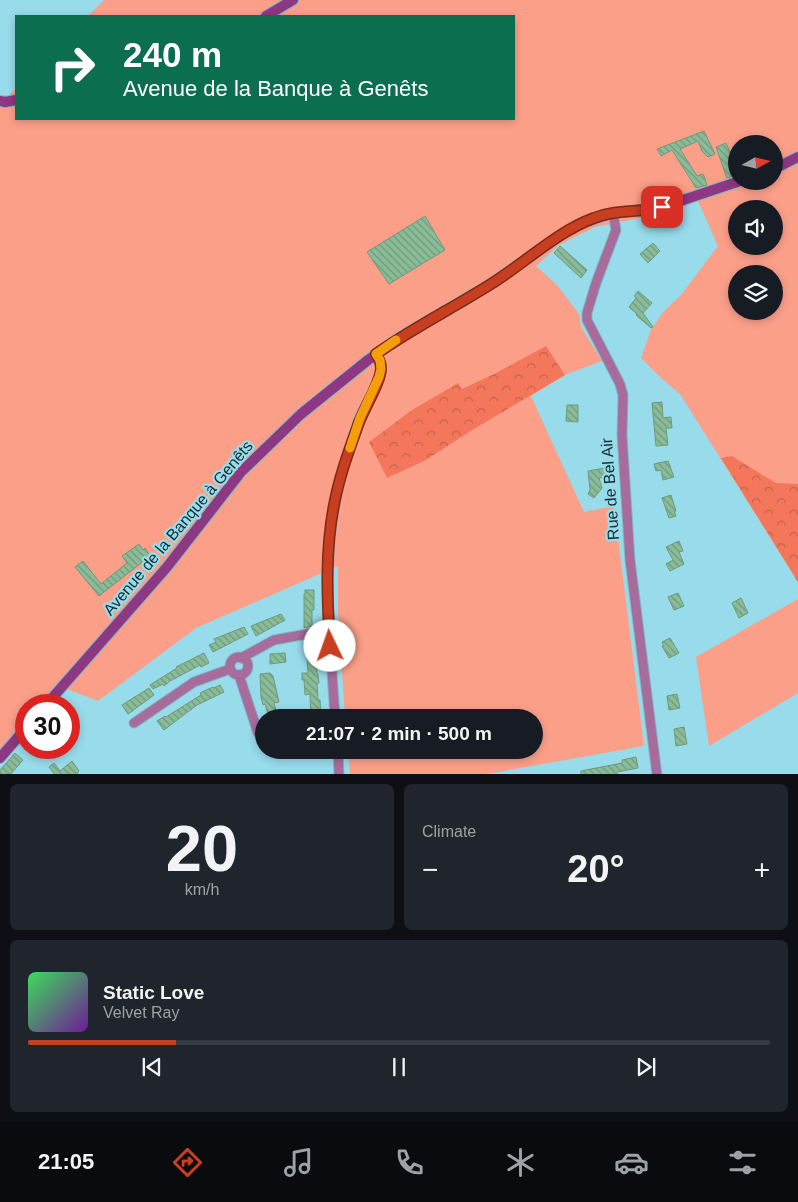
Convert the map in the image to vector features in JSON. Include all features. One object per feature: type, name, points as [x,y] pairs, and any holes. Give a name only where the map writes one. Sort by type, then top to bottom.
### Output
[{"type":"main road","points":[[268,15],[293,0]]},
{"type":"main road","points":[[0,101],[15,100]]},
{"type":"main road","points":[[783,164],[798,157]]},
{"type":"main road","name":"Avenue de la Banque à Genêts","points":[[56,694],[167,567],[246,467],[301,414],[376,354],[399,338],[491,284],[577,226],[594,218],[613,213],[657,208],[728,185]]},
{"type":"main road","points":[[0,758],[15,741]]},
{"type":"street","name":"Rue de Bel Air","points":[[613,213],[616,230],[596,283],[587,320],[620,384],[623,395],[622,435],[630,560],[657,774]]},
{"type":"street","points":[[334,709],[329,630],[328,579],[334,506],[342,471],[360,418],[379,377],[381,369],[380,360],[376,354]]},
{"type":"street","points":[[241,658],[246,661],[247,669],[244,674],[233,674],[230,669],[232,660],[241,658],[274,640],[329,630]]},
{"type":"street","points":[[134,723],[194,682],[220,671],[230,669]]},
{"type":"street","points":[[239,675],[255,724]]},
{"type":"street","points":[[338,759],[339,774]]},
{"type":"shaded area","points":[[104,0],[798,0],[798,582],[680,394],[641,358],[651,330],[664,311],[681,295],[718,246],[698,201],[661,214],[595,227],[559,245],[536,266],[557,285],[579,314],[581,327],[602,361],[565,375],[531,396],[584,512],[614,506],[644,746],[487,774],[350,774],[349,759],[543,759],[543,709],[344,709],[338,611],[338,566],[196,628],[98,701],[56,685],[48,694],[15,694],[15,734],[0,752],[0,105],[15,89],[15,120],[515,120],[515,15],[89,15]]},
{"type":"shaded area","points":[[798,599],[798,693],[709,746],[696,657]]},
{"type":"green space","points":[[546,346],[565,375],[426,460],[387,478],[369,442],[412,410],[458,383],[462,389]]},
{"type":"green space","points":[[732,456],[776,483],[798,484],[798,582],[721,458]]},
{"type":"building","points":[[704,131],[715,154],[708,157],[702,151],[698,141],[680,149],[697,176],[703,174],[704,176],[707,185],[696,188],[672,150],[661,156],[657,149]]},
{"type":"building","points":[[726,143],[728,148],[728,178],[727,178],[716,147]]},
{"type":"building","points":[[425,216],[445,250],[389,284],[367,252]]},
{"type":"building","points":[[653,243],[660,251],[648,263],[640,254]]},
{"type":"building","points":[[560,246],[587,270],[581,278],[554,253]]},
{"type":"building","points":[[638,291],[652,303],[643,313],[653,327],[651,328],[629,307],[636,298],[634,296]]},
{"type":"building","points":[[662,402],[663,418],[671,417],[672,428],[666,428],[668,445],[656,446],[652,403]]},
{"type":"building","points":[[567,405],[578,405],[578,422],[566,421]]},
{"type":"building","points":[[668,461],[674,477],[663,480],[661,470],[656,471],[654,464]]},
{"type":"building","points":[[605,468],[607,476],[599,478],[602,488],[594,498],[588,494],[590,490],[588,471]]},
{"type":"building","points":[[671,495],[676,516],[669,518],[662,498]]},
{"type":"building","points":[[679,541],[683,551],[679,552],[684,564],[670,571],[666,564],[673,560],[666,547]]},
{"type":"building","points":[[139,544],[143,550],[145,548],[150,556],[99,596],[75,567],[83,561],[101,584],[127,563],[122,556]]},
{"type":"building","points":[[305,590],[314,590],[314,610],[312,610],[312,626],[304,628],[304,594]]},
{"type":"building","points":[[678,593],[684,606],[674,610],[668,597]]},
{"type":"building","points":[[741,598],[748,613],[739,618],[732,603]]},
{"type":"building","points":[[281,614],[285,620],[256,636],[251,626]]},
{"type":"building","points":[[244,627],[248,634],[213,652],[209,645],[216,642],[214,639]]},
{"type":"building","points":[[670,638],[679,653],[669,658],[662,646],[664,646],[662,642]]},
{"type":"building","points":[[315,642],[319,683],[317,683],[318,700],[320,700],[320,709],[311,709],[310,694],[305,695],[302,673],[308,673],[306,643]]},
{"type":"building","points":[[204,653],[209,663],[201,667],[200,665],[164,686],[163,684],[153,689],[150,685],[176,667]]},
{"type":"building","points":[[285,653],[286,662],[270,664],[270,654]]},
{"type":"building","points":[[270,673],[273,676],[279,702],[274,703],[276,709],[266,709],[265,704],[263,705],[260,674]]},
{"type":"building","points":[[220,685],[224,692],[197,705],[164,730],[157,721],[201,695],[200,693]]},
{"type":"building","points":[[149,688],[154,695],[128,714],[122,705]]},
{"type":"building","points":[[677,694],[680,708],[669,710],[667,696]]},
{"type":"building","points":[[684,727],[687,744],[676,746],[674,729]]},
{"type":"building","points":[[15,753],[15,759],[23,760],[11,774],[0,774],[0,770]]},
{"type":"building","points":[[636,757],[638,768],[617,772],[617,774],[581,774],[581,771],[622,763],[622,760]]},
{"type":"building","points":[[72,761],[79,771],[77,774],[54,774],[49,767],[54,763],[60,771]]},
{"type":"slow traffic","points":[[350,448],[360,418],[379,377],[381,369],[380,360],[376,354],[396,340]]},
{"type":"route","points":[[330,646],[328,579],[329,548],[334,506],[342,471],[360,418],[379,377],[381,369],[380,360],[376,354],[399,338],[491,284],[564,234],[585,222],[602,215],[652,210],[662,207]]}]
